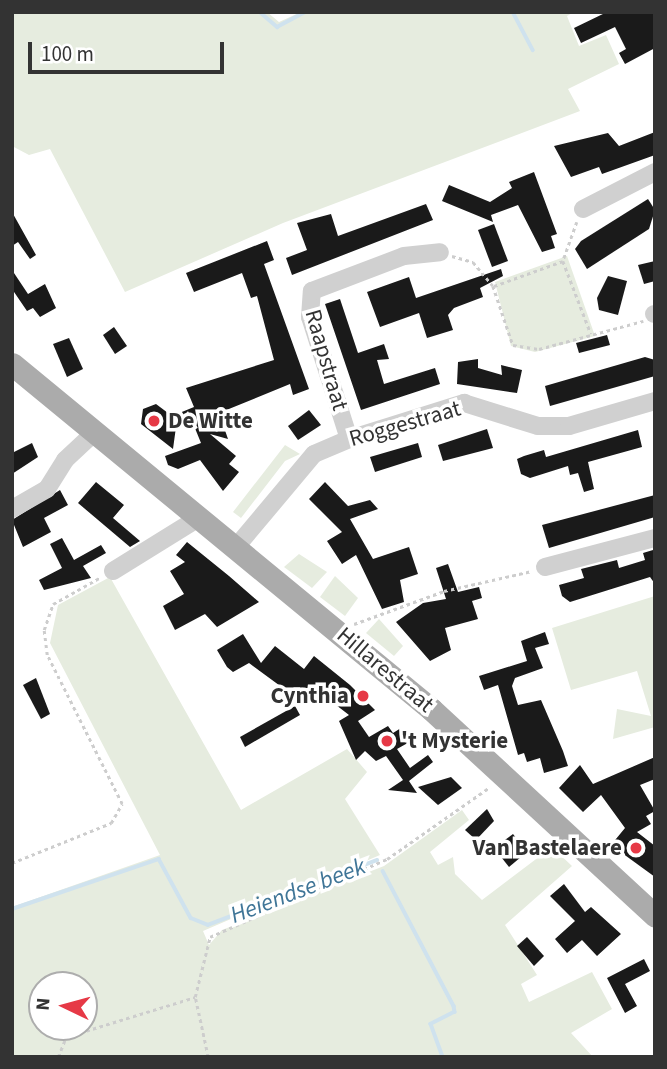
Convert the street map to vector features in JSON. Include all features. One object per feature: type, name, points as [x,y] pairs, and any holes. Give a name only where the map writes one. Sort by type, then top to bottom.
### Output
[{"type":"main road","name":"Hillarestraat","points":[[12,364],[341,632],[504,776],[655,916]]},
{"type":"street","points":[[583,209],[655,172]]},
{"type":"street","name":"Raapstraat","points":[[349,439],[310,317],[312,291],[404,256],[440,253]]},
{"type":"street","name":"Roggestraat","points":[[236,547],[314,454],[349,439],[464,403],[538,426],[569,426],[655,401]]},
{"type":"street","points":[[12,509],[47,489],[65,460],[95,432]]},
{"type":"street","points":[[113,571],[200,517]]},
{"type":"street","points":[[545,567],[655,538]]},
{"type":"path","points":[[583,209],[563,261],[591,335]]},
{"type":"path","points":[[440,253],[473,262],[493,286],[513,345],[539,349],[654,314]]},
{"type":"path","points":[[493,286],[563,261]]},
{"type":"path","points":[[341,632],[444,591],[545,567]]},
{"type":"path","points":[[12,863],[111,822],[122,804],[47,655],[44,630],[53,604],[113,571]]},
{"type":"path","points":[[208,1057],[195,997],[204,948],[223,926],[387,859],[504,776]]},
{"type":"path","points":[[58,1057],[66,1037],[195,997]]},
{"type":"shaded area","points":[[12,12],[267,12],[279,22],[301,12],[574,12],[567,16],[579,46],[606,35],[619,64],[568,89],[580,111],[283,223],[125,292],[50,149],[29,155],[12,146]]},
{"type":"shaded area","points":[[567,256],[595,336],[535,352],[511,346],[495,282]]},
{"type":"shaded area","points":[[285,445],[300,454],[285,461],[241,518],[233,512]]},
{"type":"shaded area","points":[[299,554],[327,572],[312,588],[284,567]]},
{"type":"shaded area","points":[[335,576],[358,598],[345,616],[320,597]]},
{"type":"shaded area","points":[[110,577],[241,810],[347,749],[367,772],[345,799],[380,855],[203,931],[209,945],[222,930],[384,866],[462,810],[469,820],[430,852],[438,865],[453,857],[455,874],[482,900],[552,847],[572,866],[505,925],[537,975],[521,984],[529,1002],[592,972],[612,1009],[571,1033],[593,1057],[12,1057],[12,907],[160,855],[50,643],[58,605]]},
{"type":"shaded area","points":[[655,596],[655,727],[613,739],[617,709],[651,716],[637,671],[571,690],[552,628]]},
{"type":"shaded area","points":[[379,619],[403,646],[394,656],[366,633]]},
{"type":"building","points":[[607,12],[655,12],[655,48],[625,64],[619,53],[626,49],[615,27],[581,43],[574,28]]},
{"type":"building","points":[[655,132],[655,155],[602,174],[599,167],[571,177],[554,146],[608,133],[619,146]]},
{"type":"building","points":[[534,172],[557,234],[551,236],[555,248],[542,252],[518,205],[491,215],[493,222],[442,201],[449,185],[490,202],[512,188],[509,182]]},
{"type":"building","points":[[648,199],[655,210],[649,229],[587,269],[575,249],[581,241]]},
{"type":"building","points":[[426,204],[433,220],[292,275],[286,258],[307,250],[297,223],[331,214],[338,236]]},
{"type":"building","points":[[12,212],[36,255],[30,259],[18,242],[12,246]]},
{"type":"building","points":[[494,224],[508,261],[492,267],[478,230]]},
{"type":"building","points":[[267,241],[274,260],[264,264],[309,389],[293,395],[290,384],[219,413],[228,439],[210,434],[236,456],[229,464],[239,472],[223,491],[200,460],[178,469],[168,465],[165,456],[201,443],[188,411],[176,427],[173,449],[141,424],[143,409],[156,404],[172,416],[194,407],[186,388],[274,360],[257,296],[251,298],[242,273],[194,292],[186,273]]},
{"type":"building","points":[[655,261],[655,281],[644,284],[638,265]]},
{"type":"building","points":[[501,269],[503,276],[480,288],[483,297],[454,308],[448,315],[453,330],[427,338],[419,313],[380,327],[367,292],[409,277],[416,298]]},
{"type":"building","points":[[12,270],[28,294],[45,284],[56,308],[40,317],[33,308],[27,311],[12,289]]},
{"type":"building","points":[[608,276],[627,281],[618,315],[599,310],[597,298]]},
{"type":"building","points":[[340,299],[358,353],[384,344],[389,359],[377,360],[384,384],[435,368],[440,384],[361,410],[325,304]]},
{"type":"building","points":[[114,327],[127,346],[115,354],[103,335]]},
{"type":"building","points":[[607,335],[610,345],[579,353],[576,343]]},
{"type":"building","points":[[69,338],[83,369],[67,377],[53,344]]},
{"type":"building","points":[[645,357],[655,360],[655,376],[550,406],[545,386]]},
{"type":"building","points":[[478,359],[478,368],[502,375],[501,365],[522,370],[517,393],[457,384],[458,362]]},
{"type":"building","points":[[309,410],[321,425],[298,440],[288,426]]},
{"type":"building","points":[[487,429],[493,448],[443,461],[438,445]]},
{"type":"building","points":[[638,430],[642,447],[588,462],[594,489],[584,492],[578,473],[570,475],[568,466],[530,478],[521,474],[517,459],[524,456],[544,450],[546,457]]},
{"type":"building","points":[[32,443],[38,457],[12,474],[12,453]]},
{"type":"building","points":[[418,443],[422,457],[375,472],[370,457]]},
{"type":"building","points":[[96,482],[124,505],[113,518],[140,541],[130,547],[78,503]]},
{"type":"building","points":[[325,482],[348,506],[370,500],[378,509],[350,519],[373,559],[409,547],[418,574],[400,580],[404,602],[382,609],[356,555],[342,564],[327,541],[342,532],[309,499]]},
{"type":"building","points":[[60,490],[68,505],[44,518],[51,532],[23,547],[12,520]]},
{"type":"building","points":[[655,495],[655,517],[549,548],[542,525]]},
{"type":"building","points":[[62,538],[74,560],[101,545],[106,553],[83,566],[91,578],[44,590],[39,580],[62,568],[50,544]]},
{"type":"building","points":[[187,542],[259,602],[217,627],[205,614],[175,630],[163,606],[184,594],[170,571],[185,562],[176,555]]},
{"type":"building","points":[[653,550],[655,584],[650,577],[570,602],[562,596],[559,585],[584,578],[581,569],[617,560],[619,568],[645,560],[643,553]]},
{"type":"building","points":[[448,564],[458,592],[479,587],[482,598],[472,601],[478,619],[445,628],[451,650],[430,661],[396,622],[423,603],[446,599],[436,568]]},
{"type":"building","points":[[545,632],[549,644],[535,648],[543,668],[515,678],[512,686],[518,705],[541,700],[563,751],[568,766],[544,773],[540,758],[527,762],[524,753],[518,755],[498,685],[484,690],[479,676],[527,661],[521,641]]},
{"type":"building","points":[[243,634],[261,663],[275,646],[304,669],[314,656],[350,685],[375,710],[358,721],[369,737],[388,726],[393,733],[401,728],[413,740],[397,749],[410,768],[428,755],[433,762],[409,781],[417,793],[388,790],[403,780],[386,756],[376,761],[365,751],[356,760],[339,721],[349,715],[314,688],[302,702],[249,663],[233,672],[227,667],[217,650]]},
{"type":"building","points":[[36,678],[50,714],[41,719],[23,685]]},
{"type":"building","points":[[295,706],[300,715],[245,747],[240,737]]},
{"type":"building","points":[[655,757],[655,779],[640,785],[655,811],[646,816],[651,824],[637,832],[655,846],[655,877],[611,845],[625,828],[601,795],[583,812],[559,788],[580,765],[593,784]]},
{"type":"building","points":[[451,777],[462,788],[438,805],[418,787]]},
{"type":"building","points":[[487,809],[494,821],[476,840],[465,830]]},
{"type":"building","points":[[513,834],[527,852],[509,867],[494,848]]},
{"type":"building","points":[[564,884],[585,912],[591,907],[621,934],[597,956],[582,940],[567,953],[555,939],[575,921],[550,896]]},
{"type":"building","points":[[527,937],[544,956],[534,966],[517,946]]},
{"type":"building","points":[[644,959],[650,971],[625,984],[637,1006],[625,1013],[607,978]]},
{"type":"waterway","points":[[260,12],[277,27],[305,12]]},
{"type":"waterway","points":[[513,12],[533,50]]},
{"type":"waterway","name":"Heiendse beek","points":[[12,909],[159,859],[191,918],[208,925],[377,860]]},
{"type":"waterway","name":"Heiendse beek","points":[[383,871],[454,1006],[455,1012],[431,1024],[443,1057]]},
{"type":"place","name":"De Witte","points":[[154,421]]},
{"type":"place","name":"Cynthia","points":[[363,696]]},
{"type":"place","name":"'t Mysterie","points":[[387,741]]},
{"type":"place","name":"Van Bastelaere","points":[[636,848]]}]
